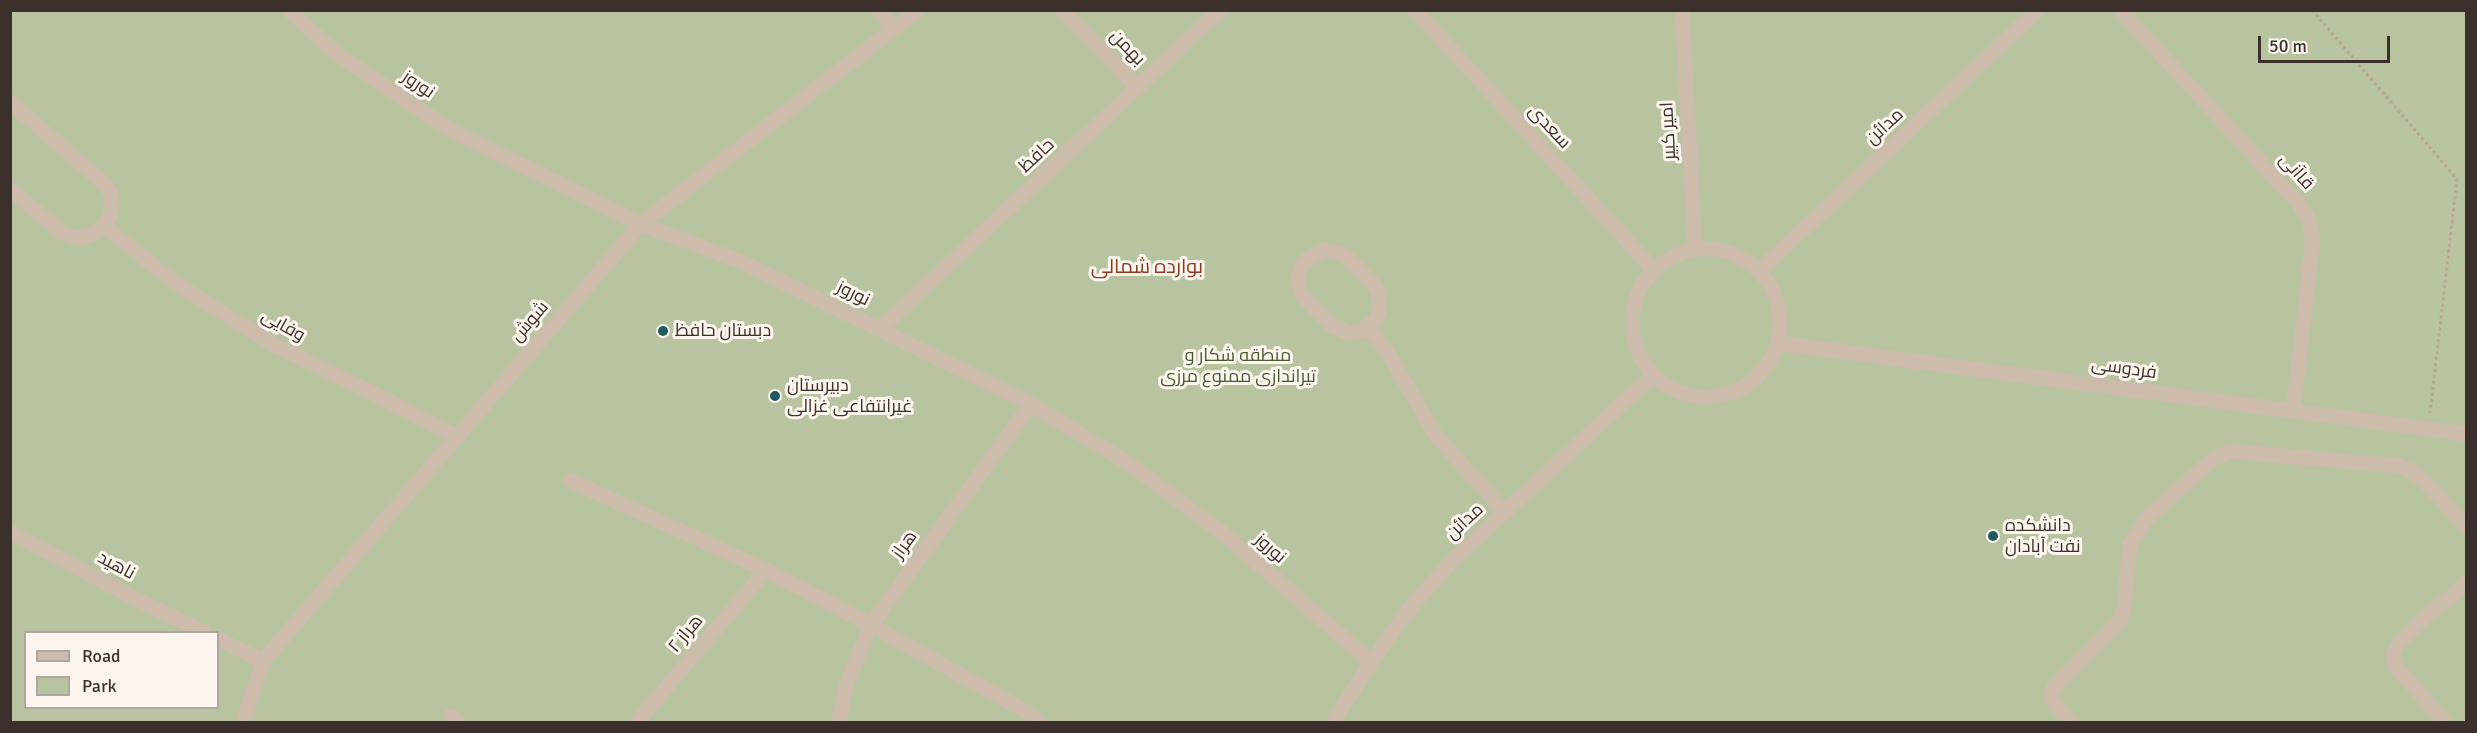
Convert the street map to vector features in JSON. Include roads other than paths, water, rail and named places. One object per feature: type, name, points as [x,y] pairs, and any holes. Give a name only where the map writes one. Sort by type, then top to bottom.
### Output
[{"type":"street","name":"نوروز","points":[[289,10],[337,54],[450,130],[641,224],[742,262],[1032,404],[1131,465],[1224,534],[1371,662]]},
{"type":"street","points":[[879,10],[894,29]]},
{"type":"street","name":"شوش","points":[[243,723],[263,661],[641,224],[918,10]]},
{"type":"street","name":"بهمن","points":[[1063,10],[1138,88]]},
{"type":"street","name":"حافظ","points":[[880,329],[1220,10]]},
{"type":"street","name":"سعدی","points":[[1415,10],[1654,270]]},
{"type":"street","name":"امیر کبیر","points":[[1682,10],[1695,249]]},
{"type":"street","name":"مدائن","points":[[1759,271],[2038,10]]},
{"type":"street","name":"قاآنی","points":[[2120,10],[2297,202],[2307,216],[2312,232],[2312,249],[2293,411]]},
{"type":"street","points":[[10,102],[105,184],[111,194],[110,216],[96,233],[85,237],[73,237],[63,233],[10,189]]},
{"type":"street","name":"وفایی","points":[[104,226],[178,285],[276,346],[457,437]]},
{"type":"street","points":[[1695,249],[1718,250],[1740,257],[1759,271],[1773,290],[1780,312],[1780,335],[1772,357],[1758,376],[1739,389],[1717,396],[1694,396],[1672,388],[1653,375],[1640,356],[1633,334],[1633,310],[1641,288],[1654,270],[1673,256],[1695,249]]},
{"type":"street","points":[[1325,250],[1335,251],[1345,255],[1374,285],[1379,294],[1379,313],[1368,328],[1349,333],[1340,331],[1302,296],[1298,277],[1307,259],[1325,250]]},
{"type":"street","points":[[1368,328],[1386,350],[1437,437],[1504,512]]},
{"type":"street","name":"فردوسی","points":[[1777,343],[2466,434]]},
{"type":"street","name":"مدائن","points":[[1333,723],[1371,662],[1417,600],[1454,558],[1653,375]]},
{"type":"street","name":"هراز","points":[[839,723],[846,685],[871,625],[1032,404]]},
{"type":"street","points":[[2071,723],[2054,704],[2051,697],[2053,688],[2120,621],[2124,608],[2130,544],[2146,519],[2214,458],[2231,450],[2399,466],[2413,472],[2426,483],[2466,526]]},
{"type":"street","points":[[571,481],[766,570],[1028,712],[1039,723]]},
{"type":"street","name":"ناهید","points":[[10,532],[200,631]]},
{"type":"street","name":"هراز ۲","points":[[637,723],[766,570]]},
{"type":"street","points":[[2445,723],[2395,666],[2393,654],[2398,645],[2428,614],[2457,592],[2466,582]]},
{"type":"street","points":[[219,639],[263,661]]},
{"type":"place","name":"دبستان حافظ","points":[[663,331]]},
{"type":"place","name":"دبیرستان غیرانتفاعی غزالی","points":[[775,396]]},
{"type":"place","name":"دانشکده نفت آبادان","points":[[1993,536]]},
{"type":"district","name":"بوارده شمالی","points":[[1147,268]]},
{"type":"park label","name":"منطقه شکار و تیراندازی ممنوع مرزی","points":[[1238,366]]}]
